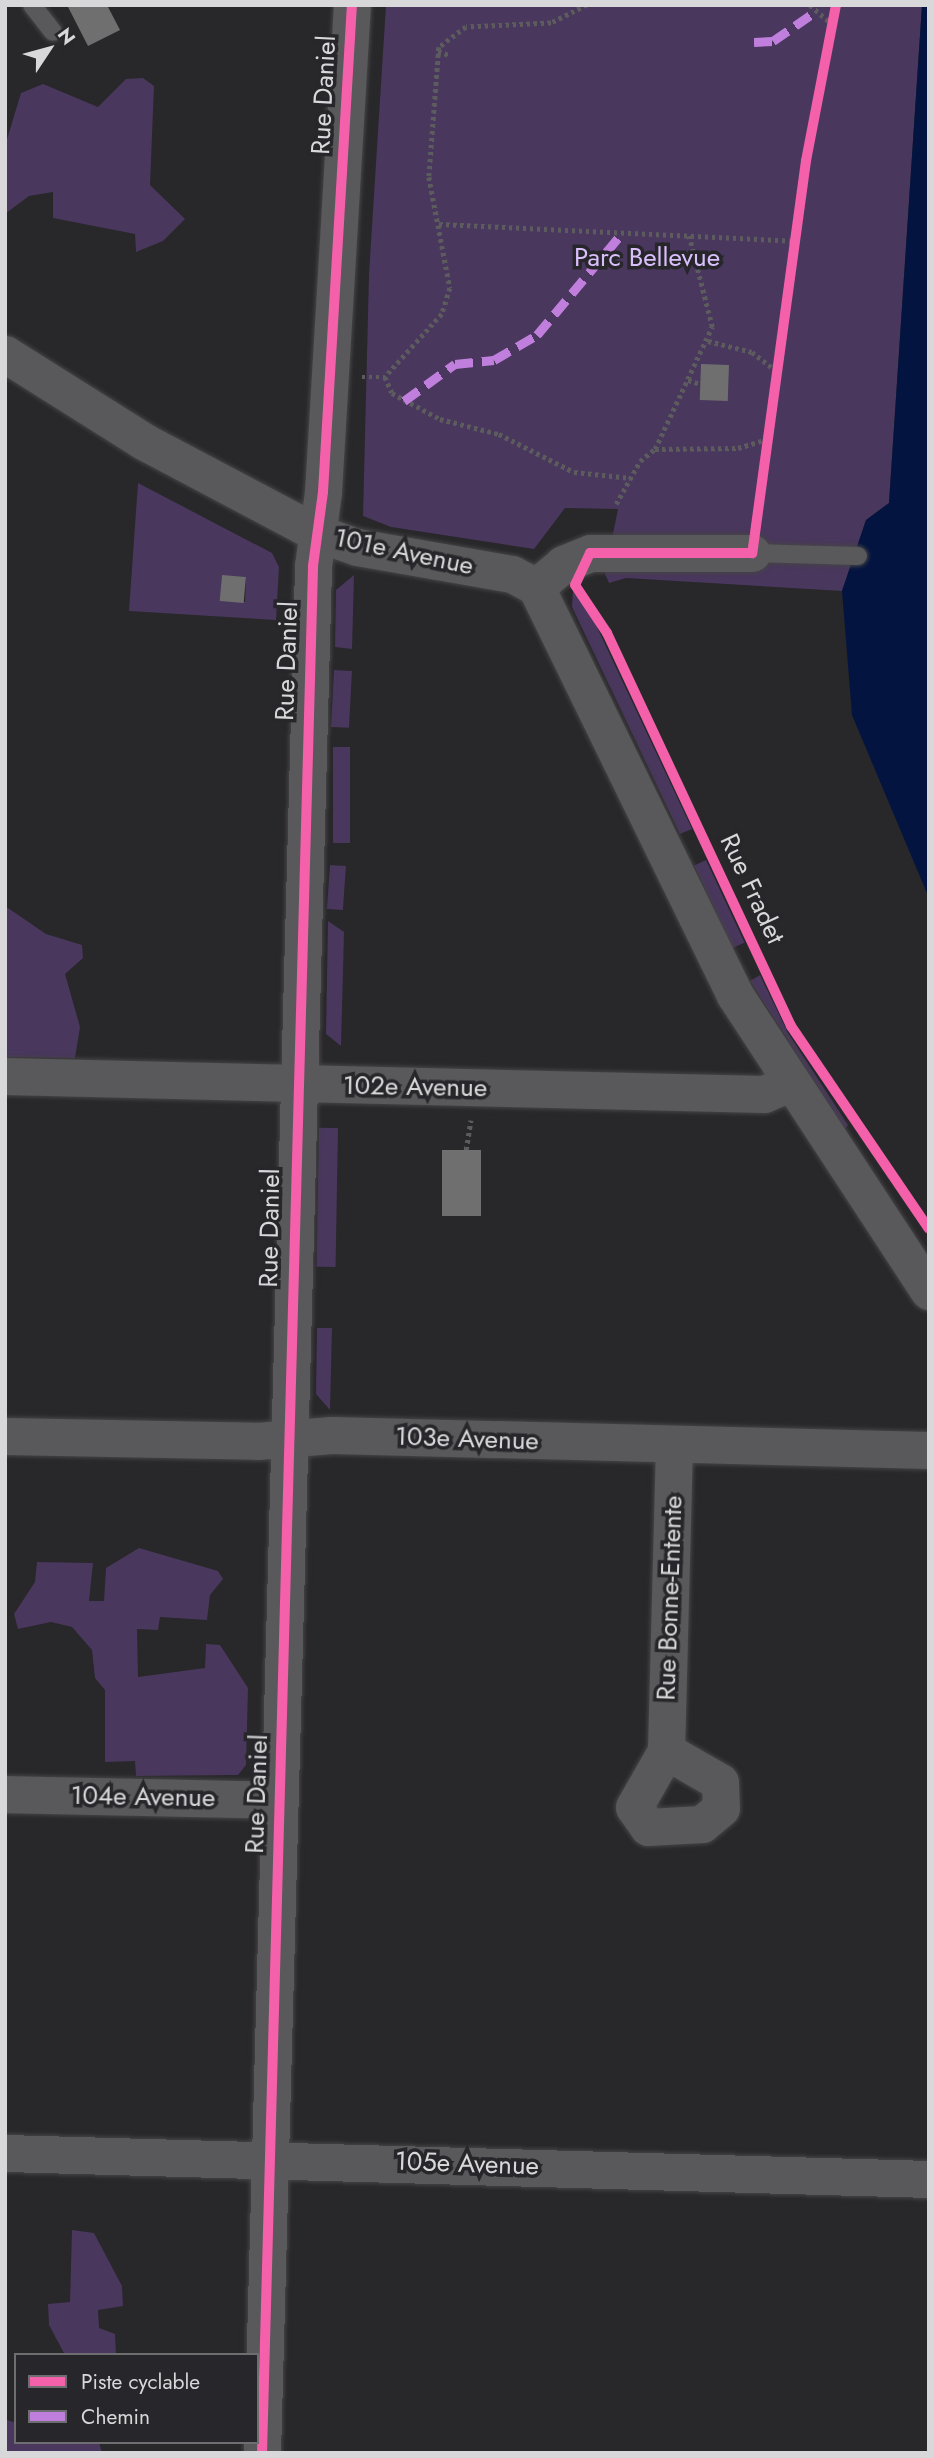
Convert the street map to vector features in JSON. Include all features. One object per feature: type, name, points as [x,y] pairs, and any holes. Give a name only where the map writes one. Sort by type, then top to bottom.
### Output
[{"type":"street","name":"Rue Daniel","points":[[262,2453],[297,1083],[317,533],[352,5]]},
{"type":"street","name":"101e Avenue","points":[[5,354],[143,442],[317,533],[357,547],[512,574],[536,587]]},
{"type":"street","points":[[752,553],[590,554],[563,564],[536,587],[579,666],[716,960],[790,1083],[929,1291]]},
{"type":"street","name":"102e Avenue","points":[[5,1076],[764,1094],[790,1083]]},
{"type":"street","name":"103e Avenue","points":[[5,1436],[929,1450]]},
{"type":"street","name":"Rue Bonne-Entente","points":[[666,1751],[674,1445]]},
{"type":"street","name":"104e Avenue","points":[[5,1794],[280,1800]]},
{"type":"street","name":"105e Avenue","points":[[5,2153],[929,2179]]},
{"type":"lane","points":[[32,5],[53,32]]},
{"type":"lane","points":[[752,553],[858,556]]},
{"type":"path","points":[[385,377],[447,302],[450,266],[429,177],[438,51],[466,27],[551,23],[587,5]]},
{"type":"path","points":[[810,5],[831,23]]},
{"type":"path","points":[[826,41],[836,5]]},
{"type":"path","points":[[438,51],[449,55]]},
{"type":"path","points":[[439,224],[794,241]]},
{"type":"path","points":[[792,254],[796,228]]},
{"type":"path","points":[[616,504],[631,478],[655,449],[708,341],[711,316],[689,236]]},
{"type":"path","points":[[708,341],[752,352],[775,370]]},
{"type":"path","points":[[773,383],[777,357]]},
{"type":"path","points":[[362,377],[385,377]]},
{"type":"path","points":[[385,377],[392,393],[440,419],[499,434],[574,472],[631,478]]},
{"type":"path","points":[[688,380],[700,384]]},
{"type":"path","points":[[655,449],[738,448],[766,434]]},
{"type":"path","points":[[763,453],[766,434]]},
{"type":"green space","name":"Parc Bellevue","points":[[386,5],[922,5],[889,503],[866,520],[842,591],[626,578],[609,583],[605,574],[618,509],[565,508],[534,549],[391,527],[363,516],[369,274]]},
{"type":"green space","points":[[143,78],[154,86],[150,185],[185,219],[163,241],[136,252],[135,234],[53,218],[53,192],[29,196],[5,214],[5,146],[21,93],[43,84],[98,107],[126,79]]},
{"type":"green space","points":[[138,483],[272,553],[279,567],[276,620],[129,611]],"holes":[[[222,576],[246,577],[245,602],[221,601]]]},
{"type":"green space","points":[[354,575],[352,649],[335,647],[336,590]]},
{"type":"green space","points":[[573,590],[595,623],[692,829],[680,834],[572,607]]},
{"type":"green space","points":[[334,670],[352,671],[349,728],[331,727]]},
{"type":"green space","points":[[333,747],[350,747],[350,843],[333,843]]},
{"type":"green space","points":[[706,860],[744,942],[733,948],[694,865]]},
{"type":"green space","points":[[330,865],[346,866],[343,910],[327,909]]},
{"type":"green space","points":[[5,906],[46,934],[82,945],[83,958],[65,974],[80,1027],[75,1058],[5,1057]]},
{"type":"green space","points":[[328,921],[344,932],[341,1046],[326,1034]]},
{"type":"green space","points":[[760,975],[788,1033],[848,1125],[845,1129],[750,981]]},
{"type":"green space","points":[[319,1128],[338,1128],[336,1267],[317,1267]]},
{"type":"green space","points":[[317,1328],[332,1328],[330,1410],[316,1394]]},
{"type":"green space","points":[[139,1548],[218,1571],[223,1579],[210,1595],[207,1620],[160,1617],[158,1630],[137,1629],[138,1677],[205,1668],[206,1644],[220,1645],[248,1688],[246,1765],[238,1775],[136,1776],[135,1761],[105,1762],[105,1690],[95,1678],[92,1650],[72,1627],[51,1622],[18,1629],[14,1614],[35,1582],[37,1562],[93,1563],[89,1601],[104,1601],[106,1568]]},
{"type":"green space","points":[[72,2230],[94,2233],[122,2286],[123,2306],[98,2310],[99,2328],[115,2334],[116,2353],[64,2353],[49,2325],[48,2304],[70,2302]]},
{"type":"green space","points":[[7,2420],[14,2422],[14,2444],[100,2444],[102,2453],[5,2453]]},
{"type":"water","points":[[922,5],[929,5],[929,898],[852,715],[842,591],[866,520],[889,503]]},
{"type":"building","points":[[67,5],[107,5],[120,30],[88,46]]},
{"type":"building","points":[[701,364],[729,365],[728,401],[700,400]]},
{"type":"building","points":[[222,575],[246,577],[244,603],[220,601]]},
{"type":"building","points":[[442,1150],[481,1150],[481,1216],[442,1216]]},
{"type":"marked path","points":[[754,42],[773,41],[815,12]]},
{"type":"marked path","points":[[404,401],[455,364],[494,360],[537,335],[623,232]]},
{"type":"cycle path","points":[[262,2453],[313,566],[323,492],[352,5]]},
{"type":"cycle path","name":"Rue Fradet","points":[[836,5],[806,161],[752,553],[590,553],[575,585],[607,633],[791,1026],[929,1229]]}]
